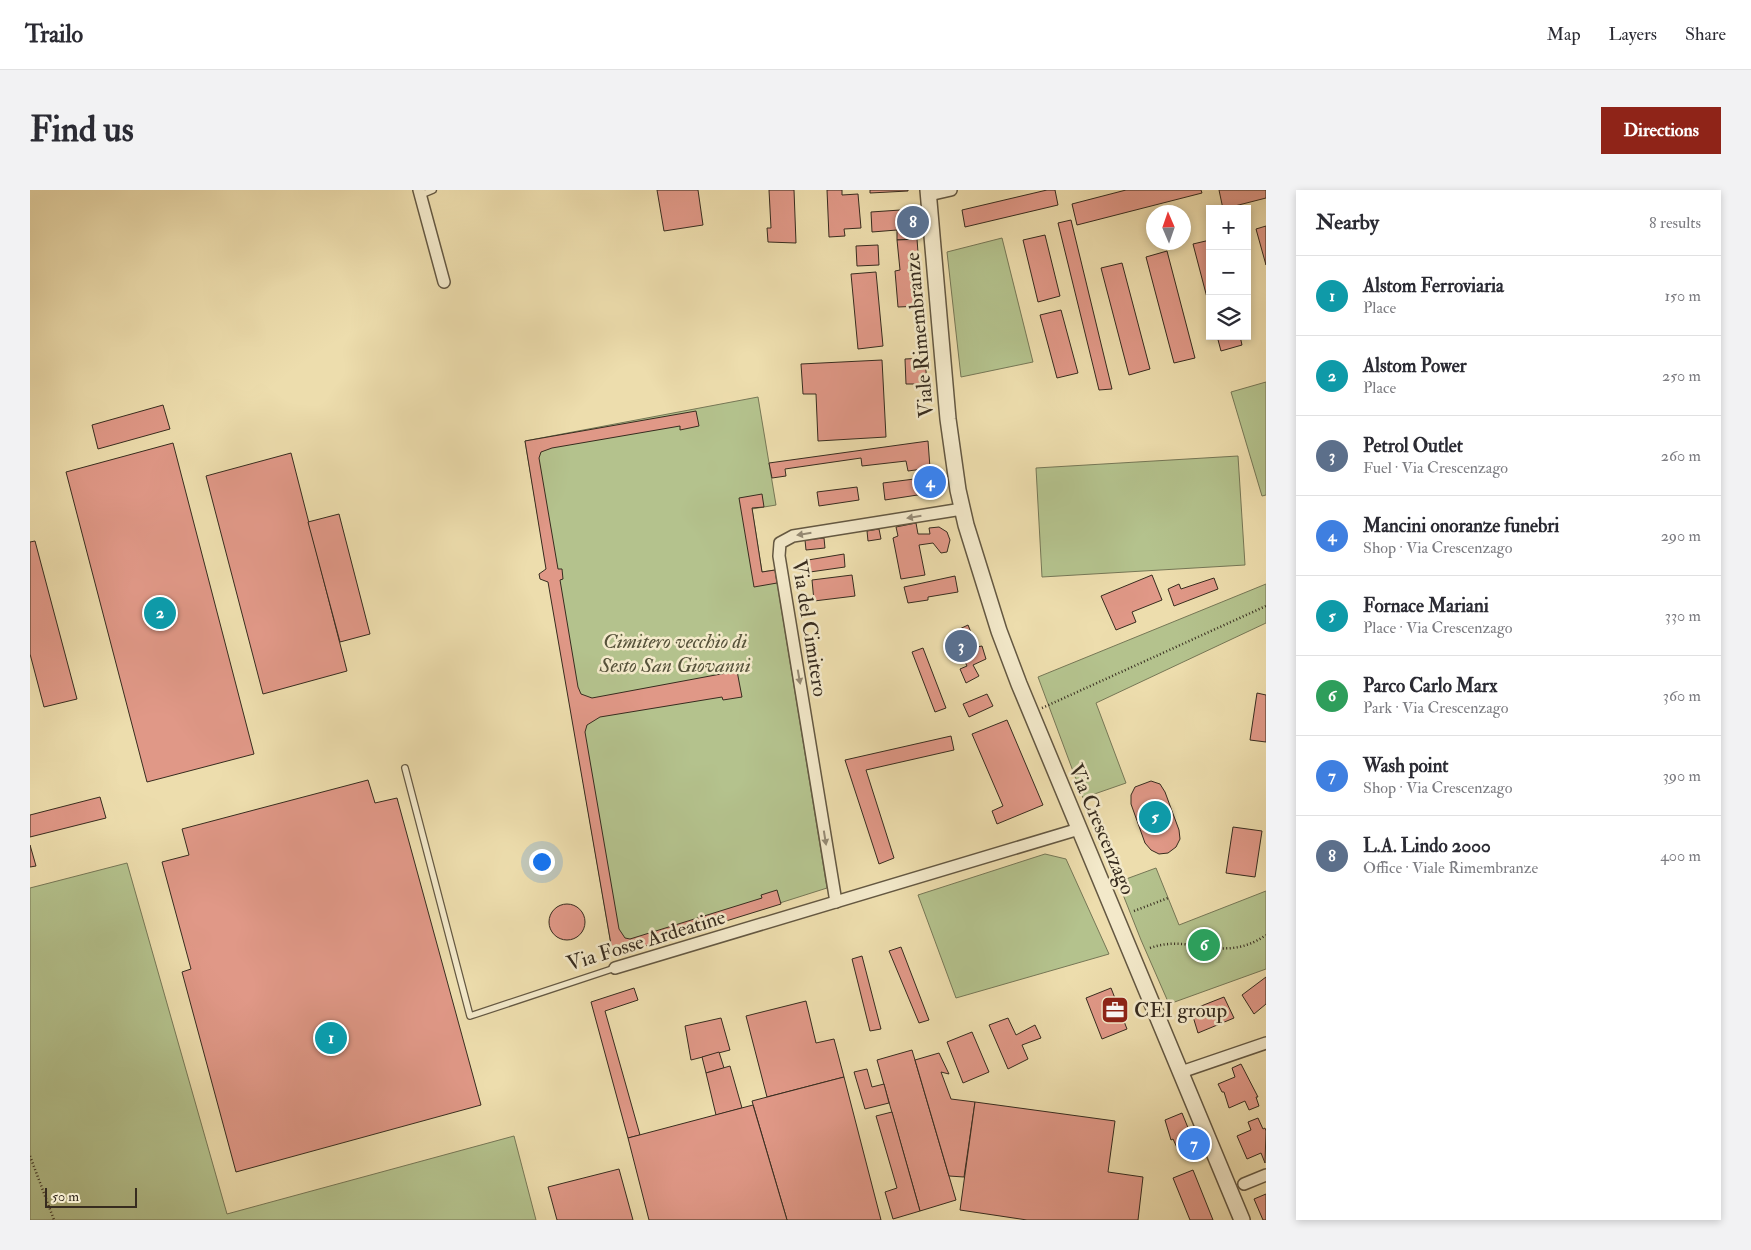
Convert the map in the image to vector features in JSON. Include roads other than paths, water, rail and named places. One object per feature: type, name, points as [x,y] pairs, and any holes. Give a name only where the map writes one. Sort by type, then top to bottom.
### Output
[{"type":"street","points":[[929,193],[951,190]]},
{"type":"street","points":[[420,193],[444,282]]},
{"type":"street","name":"Viale Rimembranze","points":[[929,193],[951,446]]},
{"type":"street","name":"Via Crescenzago","points":[[951,446],[962,509],[999,632],[1031,714],[1242,1220]]},
{"type":"street","name":"Via del Cimitero","points":[[836,902],[778,556],[780,543],[792,536],[962,509]]},
{"type":"street","name":"Via Fosse Ardeatine","points":[[615,968],[1079,829]]},
{"type":"street","points":[[1181,1072],[1266,1043]]},
{"type":"street","points":[[1244,1184],[1266,1175]]},
{"type":"lane","points":[[420,193],[432,190]]},
{"type":"lane","name":"Via Fosse Ardeatine","points":[[404,768],[470,1016],[615,968]]},
{"type":"place","name":"L.A. Lindo 2000","points":[[913,222]]},
{"type":"place","name":"Mancini onoranze funebri","points":[[930,482]]},
{"type":"place","name":"Alstom Power","points":[[160,613]]},
{"type":"place","name":"Petrol Outlet","points":[[961,646]]},
{"type":"place","name":"Fornace Mariani","points":[[1155,817]]},
{"type":"place","name":"Parco Carlo Marx","points":[[1204,945]]},
{"type":"place","name":"CEI group","points":[[1115,1010]]},
{"type":"place","name":"Alstom Ferroviaria","points":[[331,1038]]},
{"type":"place","name":"Wash point","points":[[1194,1144]]},
{"type":"park label","name":"Cimitero vecchio di Sesto San Giovanni","points":[[675,653]]}]
